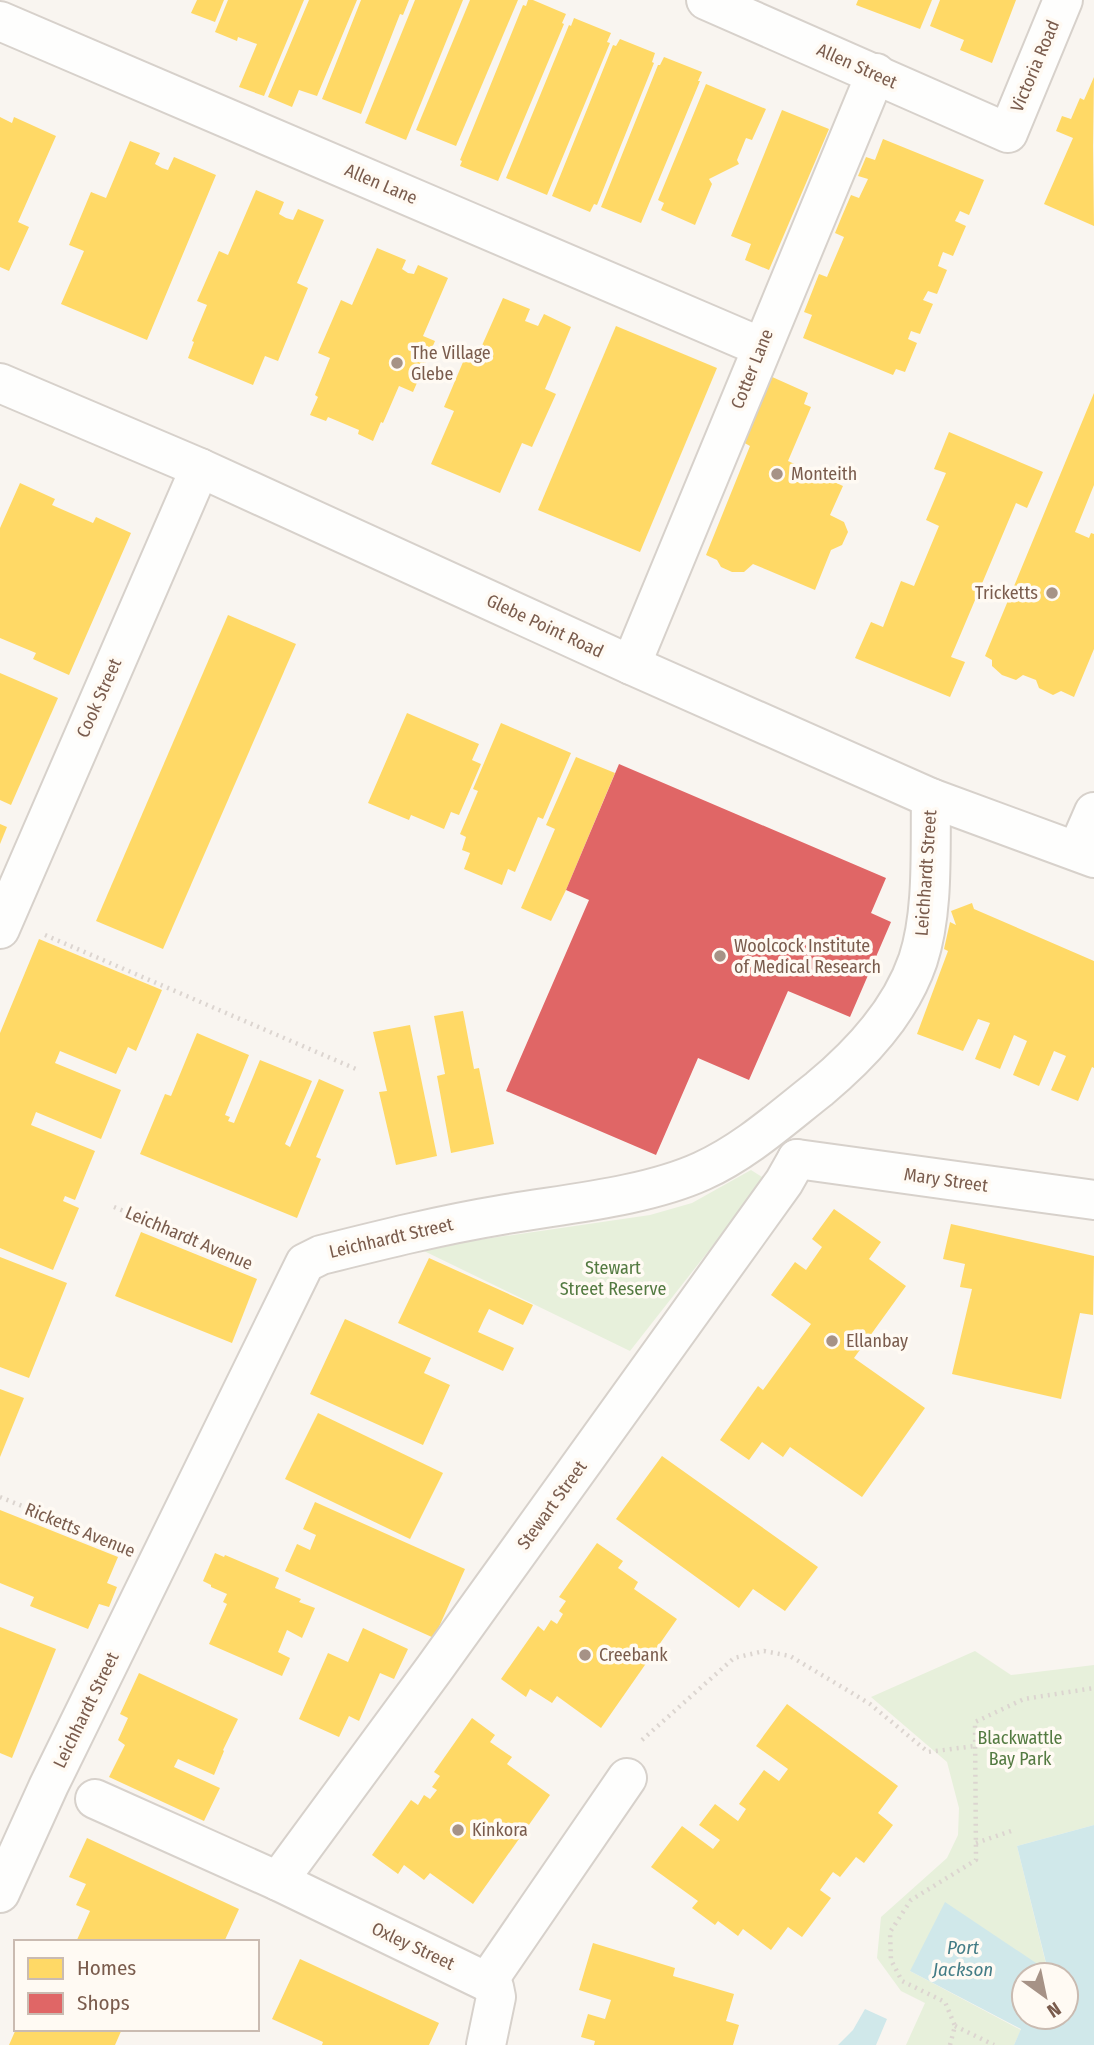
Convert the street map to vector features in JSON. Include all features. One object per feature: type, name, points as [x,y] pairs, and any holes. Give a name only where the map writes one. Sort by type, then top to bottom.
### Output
[{"type":"street","name":"Allen Street","points":[[706,0],[1008,133]]},
{"type":"street","name":"Victoria Road","points":[[1008,133],[1063,0]]},
{"type":"street","points":[[1078,0],[1094,6]]},
{"type":"street","name":"Allen Lane","points":[[0,21],[761,348]]},
{"type":"street","name":"Cotter Lane","points":[[631,665],[876,73]]},
{"type":"street","name":"Glebe Point Road","points":[[0,383],[200,468],[631,665],[931,798],[1086,854]]},
{"type":"street","name":"Cook Street","points":[[2,923],[200,468]]},
{"type":"street","name":"Leichhardt Street","points":[[0,1893],[49,1785],[306,1263],[321,1255],[455,1223],[624,1194],[671,1183],[723,1160],[771,1128],[859,1053],[887,1017],[912,974],[928,917],[931,798]]},
{"type":"street","points":[[1086,854],[1094,812]]},
{"type":"street","points":[[771,1128],[797,1159]]},
{"type":"street","name":"Mary Street","points":[[797,1159],[1094,1200]]},
{"type":"street","name":"Stewart Street","points":[[278,1881],[475,1613],[784,1182],[797,1159]]},
{"type":"street","points":[[486,2045],[496,1997],[494,1987],[487,1982],[628,1778]]},
{"type":"street","name":"Oxley Street","points":[[95,1798],[278,1881],[487,1982]]},
{"type":"path","points":[[2,923],[356,1069]]},
{"type":"path","name":"Leichhardt Avenue","points":[[114,1207],[264,1269]]},
{"type":"path","name":"Ricketts Avenue","points":[[0,1497],[159,1562]]},
{"type":"path","points":[[628,1778],[614,1765],[734,1658],[764,1651],[790,1656],[828,1678],[870,1704],[928,1752],[975,1746]]},
{"type":"path","points":[[950,2045],[955,2026],[945,2002],[901,1981],[891,1960],[890,1931],[911,1900],[976,1860],[975,1722],[1024,1699],[1094,1688]]},
{"type":"path","points":[[976,1843],[1014,1830]]},
{"type":"path","points":[[955,2026],[993,2045]]},
{"type":"green space","name":"Stewart Street Reserve","points":[[751,1170],[765,1179],[630,1351],[424,1251],[471,1241],[650,1215],[692,1203]]},
{"type":"green space","name":"Blackwattle Bay Park","points":[[975,1651],[1011,1675],[1094,1665],[1094,1825],[1017,1846],[1045,1961],[1010,1961],[1010,1972],[910,1971],[1010,2024],[1010,2031],[1021,2031],[1014,2045],[906,2045],[925,2003],[901,1991],[877,1958],[881,1917],[947,1858],[958,1835],[959,1808],[947,1762],[871,1697]]},
{"type":"water","name":"Port Jackson","points":[[1094,1825],[1094,2045],[1014,2045],[1020,2031],[1080,2031],[1080,1961],[1046,1961],[1017,1846]]},
{"type":"water","name":"Port Jackson","points":[[945,1902],[1033,1961],[1010,1961],[1010,2023],[910,1971]]},
{"type":"water","points":[[865,2009],[887,2019],[876,2045],[838,2045],[853,2030]]},
{"type":"building: Homes","points":[[197,0],[224,0],[215,22],[191,13]]},
{"type":"building: Homes","points":[[228,0],[304,0],[264,96],[239,87],[257,44],[238,37],[237,41],[215,32]]},
{"type":"building: Homes","points":[[309,0],[357,0],[317,96],[299,90],[292,107],[268,97]]},
{"type":"building: Homes","points":[[361,0],[409,0],[403,15],[400,14],[361,114],[322,99]]},
{"type":"building: Homes","points":[[415,0],[463,0],[406,140],[365,123]]},
{"type":"building: Homes","points":[[470,0],[518,0],[456,146],[416,130]]},
{"type":"building: Homes","points":[[528,0],[566,14],[498,181],[460,166],[460,160],[523,5],[526,6]]},
{"type":"building: Homes","points":[[858,0],[932,0],[920,29],[856,5]]},
{"type":"building: Homes","points":[[940,0],[1016,0],[992,63],[960,50],[964,40],[930,26]]},
{"type":"building: Homes","points":[[574,18],[611,33],[607,42],[610,43],[547,195],[506,178]]},
{"type":"building: Homes","points":[[620,39],[655,53],[654,63],[597,205],[594,204],[590,212],[552,196],[613,45],[616,46]]},
{"type":"building: Homes","points":[[664,57],[702,72],[641,223],[601,207],[658,65]]},
{"type":"building: Homes","points":[[1094,77],[1094,226],[1044,204],[1073,138],[1056,131],[1062,116],[1071,119],[1080,98],[1084,100]]},
{"type":"building: Homes","points":[[706,84],[766,109],[752,140],[746,138],[737,160],[739,164],[709,179],[712,184],[695,225],[661,210],[664,203],[658,200]]},
{"type":"building: Homes","points":[[782,110],[829,129],[769,270],[745,260],[751,244],[731,236]]},
{"type":"building: Homes","points":[[0,117],[12,123],[14,117],[56,136],[18,222],[29,227],[9,271],[0,267]]},
{"type":"building: Homes","points":[[883,139],[984,180],[969,215],[960,211],[955,221],[966,226],[953,256],[943,252],[938,266],[947,270],[937,294],[928,291],[923,300],[933,304],[920,334],[911,331],[908,339],[917,343],[905,372],[896,369],[893,375],[803,338],[812,315],[804,312],[819,274],[827,277],[844,237],[835,233],[851,195],[859,198],[868,179],[858,176],[866,157],[875,160]]},
{"type":"building: Homes","points":[[130,141],[160,153],[155,164],[162,168],[168,170],[174,157],[216,175],[147,340],[61,304],[84,251],[69,245],[91,192],[106,198]]},
{"type":"building: Homes","points":[[256,190],[284,202],[279,214],[286,218],[293,220],[298,209],[324,220],[297,283],[308,288],[278,361],[265,356],[253,385],[188,358],[207,305],[197,301],[219,251],[228,255]]},
{"type":"building: Homes","points":[[377,248],[406,260],[402,269],[408,273],[414,274],[418,265],[448,278],[423,336],[435,341],[413,392],[399,386],[373,441],[358,434],[359,430],[328,417],[326,421],[310,415],[330,358],[318,353],[341,300],[352,305]]},
{"type":"building: Homes","points":[[503,298],[530,309],[525,321],[538,326],[544,314],[571,327],[545,389],[556,394],[532,447],[522,443],[500,493],[431,464],[454,411],[444,407],[466,355],[476,359]]},
{"type":"building: Homes","points":[[616,326],[717,368],[640,552],[538,510]]},
{"type":"building: Homes","name":"Monteith","points":[[770,376],[808,393],[804,404],[811,407],[788,461],[843,486],[830,515],[844,522],[848,532],[842,545],[831,550],[815,590],[753,564],[744,572],[732,572],[706,555],[750,446],[741,441]]},
{"type":"building: Homes","name":"Tricketts","points":[[1094,393],[1094,485],[1075,532],[1089,538],[1091,533],[1094,534],[1094,649],[1074,697],[1061,691],[1053,695],[1039,688],[1036,680],[1023,675],[1016,680],[1002,675],[992,666],[992,660],[985,656]]},
{"type":"building: Homes","points":[[949,432],[1043,472],[1027,508],[1016,503],[951,657],[965,662],[950,697],[855,658],[871,622],[883,627],[901,581],[914,586],[939,526],[926,520],[946,473],[934,469]]},
{"type":"building: Homes","points":[[20,483],[55,499],[52,505],[93,523],[96,517],[131,533],[69,675],[33,659],[36,653],[0,638],[0,528]]},
{"type":"building: Homes","points":[[228,615],[296,644],[163,949],[96,921]]},
{"type":"building: Homes","points":[[0,673],[58,698],[11,805],[0,800]]},
{"type":"building: Homes","points":[[407,713],[479,744],[472,760],[481,764],[459,815],[451,812],[444,829],[411,815],[409,820],[368,803]]},
{"type":"building: Homes","points":[[501,723],[571,753],[543,819],[538,817],[515,872],[508,869],[502,885],[464,869],[470,853],[462,850],[466,837],[460,834],[478,791],[473,789]]},
{"type":"building: Homes","points":[[576,757],[615,773],[551,921],[521,908],[555,829],[546,825]]},
{"type":"building: Homes","points":[[0,824],[7,827],[0,844]]},
{"type":"building: Homes","points":[[972,903],[974,909],[1094,961],[1094,1068],[1092,1067],[1078,1101],[1051,1090],[1066,1056],[1054,1051],[1039,1086],[1013,1075],[1027,1041],[1014,1035],[1000,1069],[975,1059],[990,1023],[978,1019],[963,1051],[917,1034],[948,951],[944,949],[950,922],[956,925],[951,911]]},
{"type":"building: Homes","points":[[39,939],[162,990],[136,1051],[128,1047],[116,1074],[60,1051],[55,1063],[121,1090],[101,1139],[36,1112],[31,1125],[95,1151],[75,1200],[65,1196],[63,1201],[79,1208],[53,1270],[0,1248],[0,1033]]},
{"type":"building: Homes","points":[[463,1011],[474,1069],[479,1068],[494,1144],[451,1153],[437,1076],[445,1074],[434,1016]]},
{"type":"building: Homes","points":[[410,1025],[437,1156],[396,1165],[379,1092],[387,1091],[373,1032]]},
{"type":"building: Homes","points":[[197,1033],[249,1055],[225,1115],[230,1117],[228,1121],[234,1123],[260,1060],[312,1081],[285,1144],[290,1147],[319,1079],[344,1090],[316,1157],[321,1159],[297,1218],[140,1154],[165,1094],[171,1096]]},
{"type":"building: Homes","name":"Ellanbay","points":[[834,1209],[881,1242],[869,1259],[906,1286],[854,1358],[925,1408],[862,1497],[790,1447],[783,1457],[762,1442],[749,1460],[720,1440],[758,1386],[763,1390],[811,1324],[771,1295],[795,1262],[806,1270],[822,1247],[812,1239]]},
{"type":"building: Homes","points":[[951,1224],[1094,1256],[1093,1315],[1080,1313],[1061,1399],[952,1374],[972,1289],[960,1287],[965,1264],[943,1259]]},
{"type":"building: Homes","points":[[141,1232],[257,1279],[232,1343],[115,1296]]},
{"type":"building: Homes","points":[[0,1257],[67,1283],[29,1378],[0,1367]]},
{"type":"building: Homes","points":[[429,1258],[533,1305],[523,1325],[489,1309],[478,1332],[514,1348],[503,1371],[398,1323]]},
{"type":"building: Homes","points":[[345,1319],[431,1358],[424,1373],[450,1385],[423,1445],[310,1394]]},
{"type":"building: Homes","points":[[0,1389],[24,1398],[0,1457]]},
{"type":"building: Homes","points":[[318,1413],[443,1473],[410,1539],[285,1479]]},
{"type":"building: Homes","points":[[662,1456],[818,1567],[785,1611],[753,1589],[739,1608],[616,1519]]},
{"type":"building: Homes","points":[[315,1502],[465,1569],[434,1638],[285,1571],[297,1544],[310,1550],[316,1535],[303,1529]]},
{"type":"building: Homes","points":[[0,1510],[118,1557],[107,1583],[117,1587],[109,1607],[99,1604],[88,1629],[30,1606],[34,1597],[0,1583]]},
{"type":"building: Homes","name":"Creebank","points":[[597,1543],[623,1561],[618,1568],[638,1582],[634,1589],[677,1619],[601,1728],[557,1696],[552,1703],[530,1689],[526,1697],[501,1679],[538,1626],[544,1631],[551,1620],[557,1624],[563,1614],[559,1611],[566,1601],[559,1597]]},
{"type":"building: Homes","points":[[215,1553],[279,1578],[275,1588],[315,1608],[302,1638],[287,1630],[278,1652],[290,1658],[282,1676],[209,1644],[227,1604],[223,1602],[227,1594],[203,1581]]},
{"type":"building: Homes","points":[[0,1627],[56,1649],[12,1758],[0,1753]]},
{"type":"building: Homes","points":[[363,1628],[408,1649],[394,1679],[380,1673],[359,1721],[349,1716],[339,1737],[299,1719],[328,1653],[348,1662]]},
{"type":"building: Homes","points":[[139,1673],[238,1719],[214,1775],[178,1759],[174,1767],[220,1788],[204,1821],[109,1777],[125,1745],[118,1740],[128,1718],[120,1714]]},
{"type":"building: Homes","points":[[787,1704],[898,1786],[878,1813],[893,1825],[864,1863],[856,1857],[840,1877],[833,1872],[820,1890],[831,1898],[802,1937],[788,1927],[771,1950],[743,1929],[738,1936],[718,1921],[715,1925],[692,1908],[698,1901],[651,1867],[682,1826],[713,1849],[720,1840],[699,1825],[715,1804],[738,1821],[746,1809],[739,1804],[764,1770],[779,1781],[788,1769],[756,1746]]},
{"type":"building: Homes","name":"Kinkora","points":[[472,1718],[495,1735],[490,1742],[512,1757],[507,1764],[550,1795],[473,1904],[430,1873],[424,1880],[404,1865],[398,1874],[372,1855],[411,1800],[418,1805],[424,1795],[430,1799],[437,1790],[432,1787],[440,1776],[434,1772]]},
{"type":"building: Homes","points":[[87,1838],[239,1909],[225,1940],[77,1940],[90,1911],[76,1905],[86,1884],[69,1877]]},
{"type":"building: Homes","points":[[593,1943],[675,1968],[673,1976],[734,1994],[726,2021],[739,2025],[733,2045],[594,2045],[595,2041],[581,2037],[588,2014],[605,2019],[611,2000],[579,1990]]},
{"type":"building: Homes","points":[[300,1959],[439,2023],[429,2045],[322,2045],[323,2042],[272,2019]]},
{"type":"building: Homes","points":[[15,2031],[121,2031],[115,2045],[9,2045]]},
{"type":"building: Shops","name":"Woolcock Institute of Medical Research","points":[[619,764],[886,878],[871,913],[891,922],[850,1017],[788,991],[749,1080],[698,1058],[656,1155],[506,1091],[589,900],[566,890]]},
{"type":"place","name":"The Village Glebe","points":[[397,363]]},
{"type":"place","name":"Monteith","points":[[777,474]]},
{"type":"place","name":"Tricketts","points":[[1052,593]]},
{"type":"place","name":"Woolcock Institute of Medical Research","points":[[720,956]]},
{"type":"place","name":"Ellanbay","points":[[832,1341]]},
{"type":"place","name":"Creebank","points":[[585,1655]]},
{"type":"place","name":"Kinkora","points":[[458,1830]]}]
